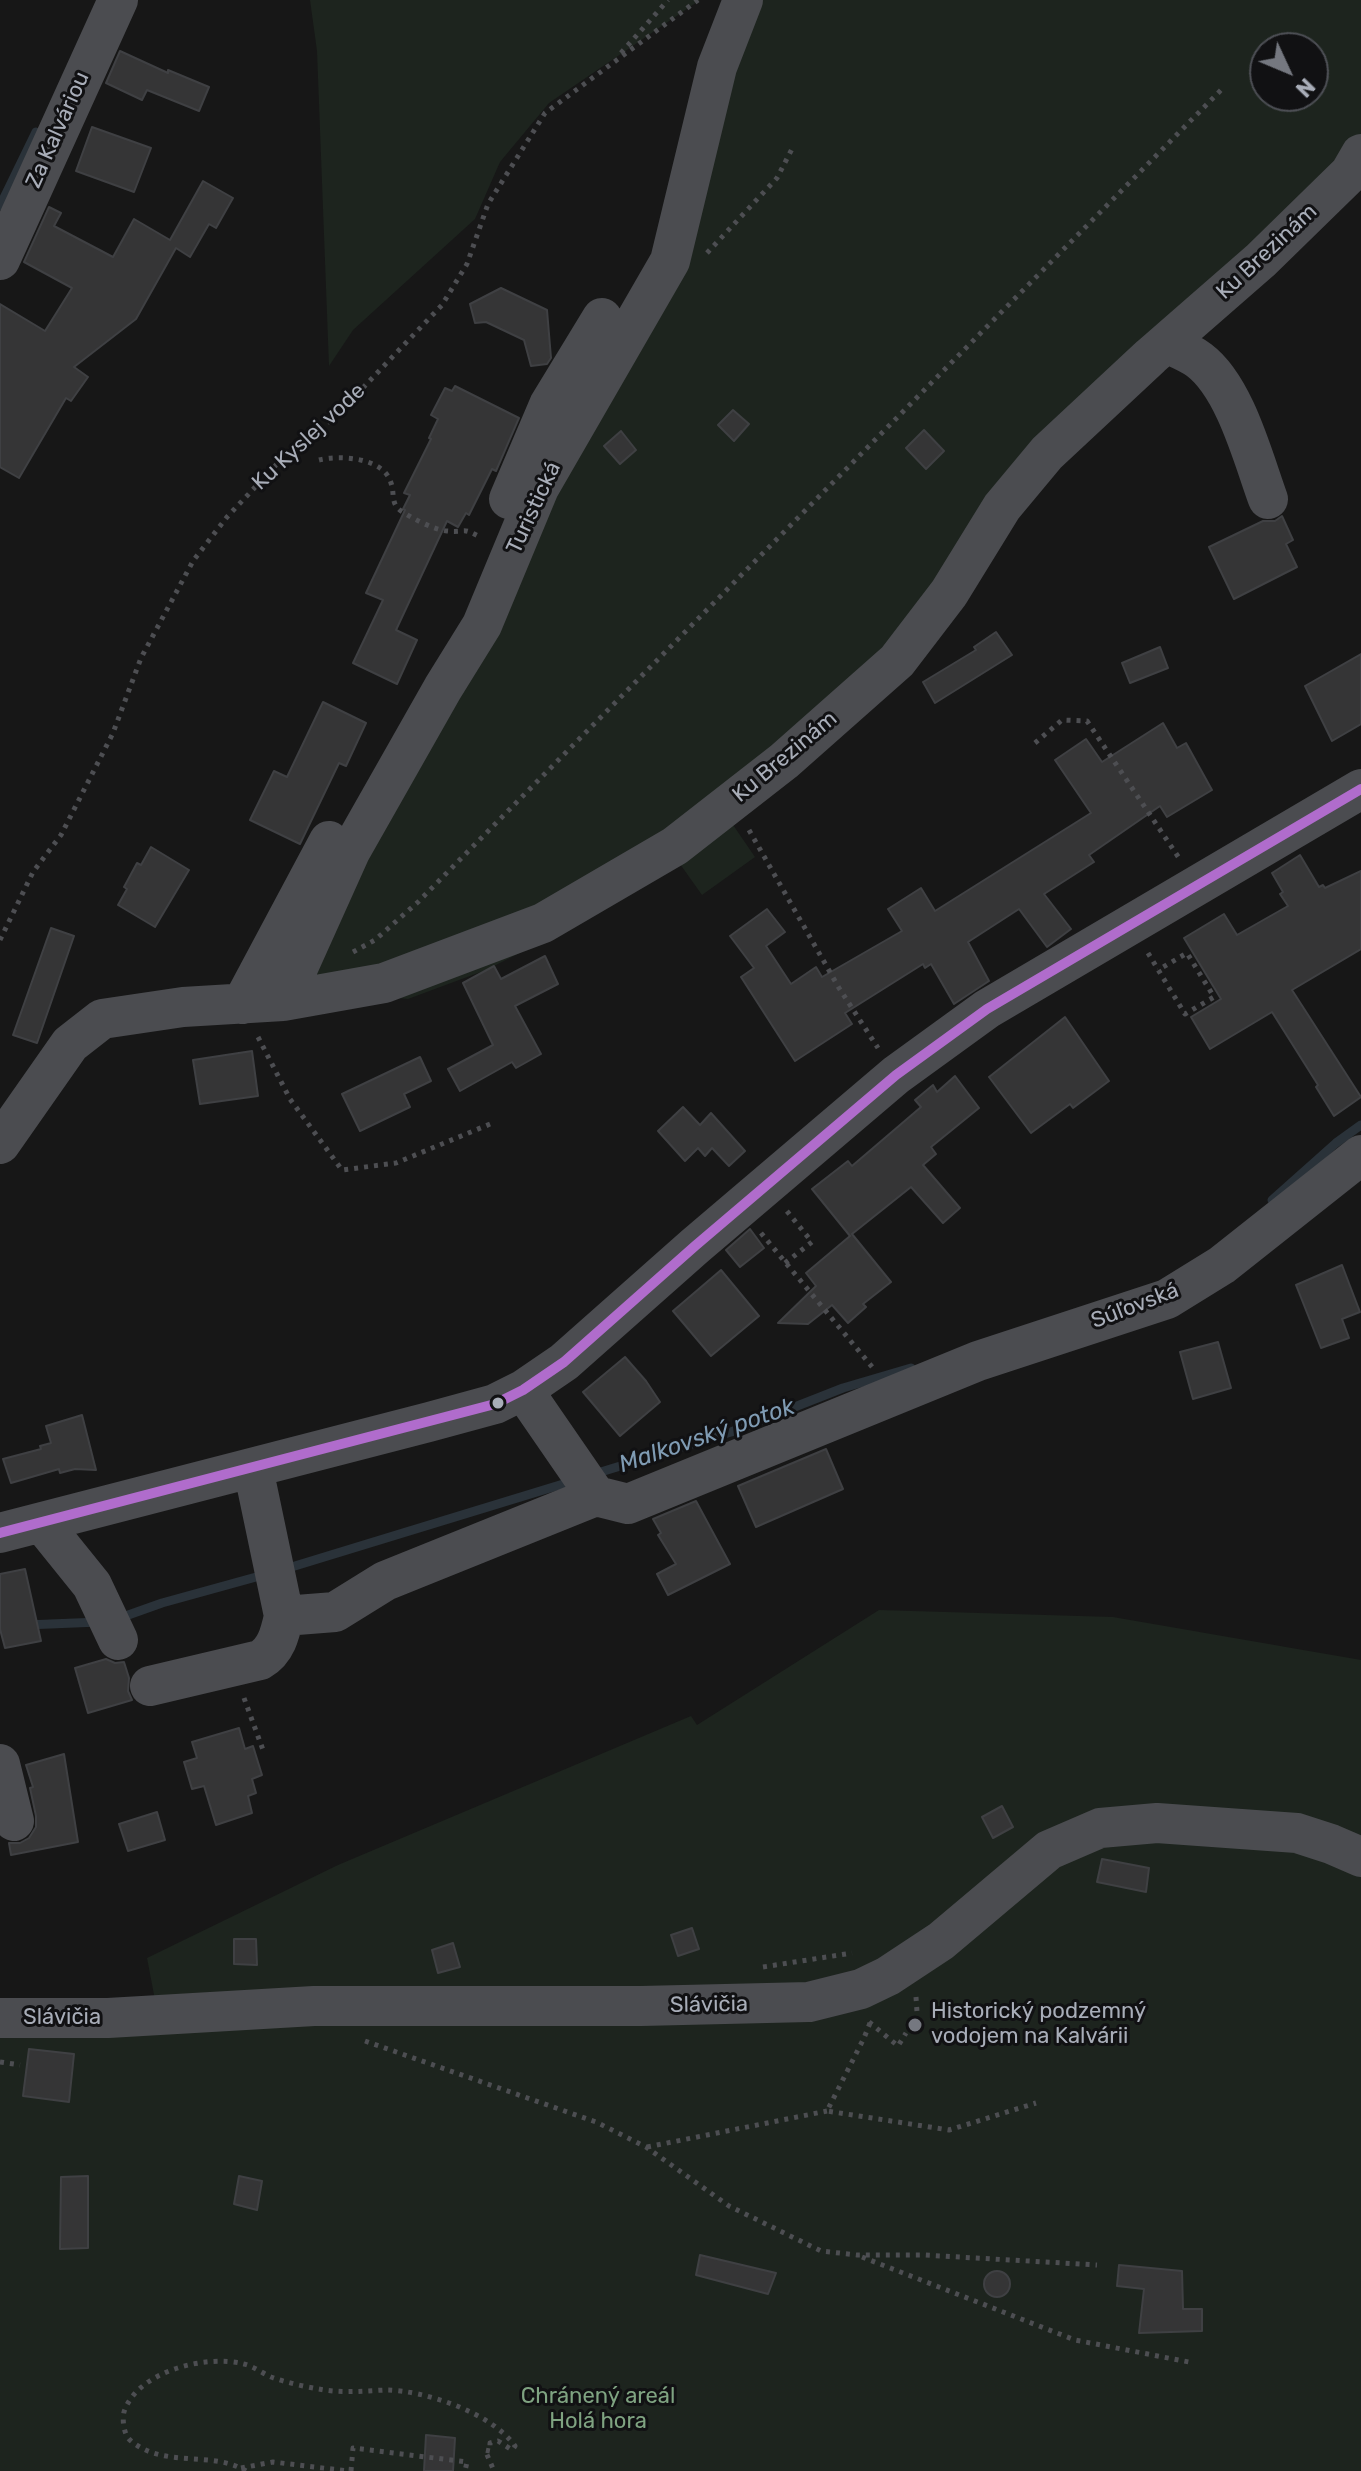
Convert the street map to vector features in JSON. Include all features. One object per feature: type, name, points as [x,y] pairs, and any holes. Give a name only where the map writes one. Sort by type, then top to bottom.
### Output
[{"type":"street","name":"Za Kalváriou","points":[[0,260],[118,0]]},
{"type":"street","name":"Turistická","points":[[283,1001],[350,852],[482,625],[539,488],[670,261],[717,67],[743,0]]},
{"type":"street","name":"Ku Brezinám","points":[[283,1001],[384,983],[543,923],[675,846],[784,761],[897,661],[949,593],[1002,507],[1047,453],[1261,260],[1350,173],[1361,154]]},
{"type":"street","name":"Turistická","points":[[242,1004],[329,840],[450,642],[549,405],[602,318]]},
{"type":"street","points":[[1166,343],[1200,360],[1218,380],[1236,414],[1268,499]]},
{"type":"street","points":[[0,1533],[495,1404],[523,1390],[564,1362],[896,1075],[987,1009],[1361,789]]},
{"type":"street","points":[[0,1144],[70,1044],[102,1019],[183,1007],[283,1001]]},
{"type":"street","name":"Súľovská","points":[[596,1496],[628,1504],[978,1361],[1167,1299],[1222,1265],[1361,1155]]},
{"type":"street","points":[[278,1586],[335,1612],[385,1581],[596,1496],[523,1390]]},
{"type":"street","points":[[150,1686],[260,1660],[269,1655],[280,1635],[278,1586],[253,1468]]},
{"type":"street","points":[[42,1523],[92,1585],[118,1640]]},
{"type":"street","points":[[0,1764],[14,1821]]},
{"type":"street","name":"Slávičia","points":[[0,2018],[108,2018],[314,2006],[641,2006],[809,2002],[861,1989],[888,1976],[941,1941],[1049,1850],[1100,1828],[1157,1823],[1297,1833],[1361,1857]]},
{"type":"path","points":[[614,61],[668,0]]},
{"type":"path","name":"Ku Kyslej vode","points":[[0,940],[33,872],[61,835],[113,733],[141,658],[193,561],[227,517],[276,465],[337,415],[442,305],[467,264],[488,204],[545,113],[698,0]]},
{"type":"path","points":[[347,956],[375,940],[418,902],[1224,87]]},
{"type":"path","points":[[706,253],[777,178],[794,145]]},
{"type":"path","points":[[319,460],[334,457],[355,459],[384,470],[390,479],[391,496],[398,509],[442,530],[449,532],[464,528],[491,543]]},
{"type":"path","points":[[1035,743],[1062,720],[1087,721],[1197,886]]},
{"type":"path","points":[[765,862],[839,988],[896,1075]]},
{"type":"path","points":[[1131,924],[1158,970],[1185,1014],[1214,997],[1187,953],[1158,970]]},
{"type":"path","points":[[242,1004],[290,1099],[342,1170],[396,1163],[495,1122]]},
{"type":"path","points":[[784,1207],[812,1242],[785,1263]]},
{"type":"path","points":[[739,1208],[873,1368]]},
{"type":"path","points":[[234,1667],[263,1750]]},
{"type":"path","points":[[827,2111],[870,2023]]},
{"type":"path","points":[[353,2035],[596,2122],[646,2147],[729,2206],[821,2251],[1097,2265]]},
{"type":"path","points":[[0,2062],[20,2065]]},
{"type":"path","points":[[646,2147],[827,2111],[949,2130],[1036,2103]]},
{"type":"path","points":[[857,2255],[1075,2340],[1194,2363]]},
{"type":"path","points":[[465,2471],[467,2462],[353,2448],[349,2471],[273,2462],[244,2469],[157,2455],[130,2440],[126,2434],[125,2409],[149,2380],[174,2367],[243,2363],[274,2378],[325,2390],[406,2393],[458,2407],[494,2425],[515,2446],[512,2450],[498,2441],[490,2443],[490,2451],[485,2450],[494,2471]]},
{"type":"green space","points":[[310,0],[700,0],[549,103],[500,162],[475,219],[353,330],[329,366],[317,51]]},
{"type":"green space","points":[[727,0],[1361,0],[1361,159],[1134,351],[959,601],[585,920],[486,970],[408,999],[300,988],[664,254]]},
{"type":"green space","points":[[729,819],[755,857],[702,895],[675,857]]},
{"type":"green space","name":"Chránený areál Holá hora","points":[[879,1610],[1113,1617],[1361,1660],[1361,2471],[0,2471],[0,2020],[155,2000],[147,1958],[338,1865],[691,1716],[697,1725]]},
{"type":"building","points":[[120,51],[209,87],[199,111],[147,90],[142,100],[106,83]]},
{"type":"building","points":[[92,127],[151,148],[134,192],[76,171]]},
{"type":"building","points":[[203,181],[233,198],[216,228],[209,224],[190,257],[176,248],[136,319],[74,367],[88,377],[71,401],[66,398],[19,478],[0,467],[0,304],[45,331],[72,288],[24,262],[49,207],[61,213],[54,226],[113,257],[134,219],[170,240]]},
{"type":"building","points":[[501,288],[547,310],[551,358],[547,364],[531,366],[524,340],[486,322],[475,323],[470,304]]},
{"type":"building","points":[[455,386],[519,418],[496,471],[492,469],[469,515],[466,513],[458,527],[447,521],[396,630],[417,640],[397,684],[353,663],[383,600],[366,593],[405,510],[410,495],[404,493],[431,439],[438,419],[431,415],[445,388],[452,391]]},
{"type":"building","points":[[733,410],[749,424],[734,441],[718,425]]},
{"type":"building","points":[[924,430],[944,451],[926,469],[906,448]]},
{"type":"building","points":[[621,431],[636,450],[620,464],[604,446]]},
{"type":"building","points":[[1282,516],[1293,540],[1286,544],[1297,567],[1234,599],[1209,547],[1263,521],[1275,521]]},
{"type":"building","points":[[996,632],[1012,655],[935,703],[923,682],[976,650],[974,647]]},
{"type":"building","points":[[1160,647],[1168,668],[1130,683],[1122,663]]},
{"type":"building","points":[[1361,654],[1361,724],[1332,741],[1305,686]]},
{"type":"building","points":[[323,702],[366,723],[346,766],[339,763],[300,844],[250,820],[274,771],[287,777]]},
{"type":"building","points":[[1163,723],[1177,748],[1186,743],[1212,790],[1167,817],[1160,806],[1089,855],[1094,862],[1044,894],[1071,929],[1047,947],[1019,909],[968,942],[989,981],[954,1004],[931,964],[925,968],[923,964],[845,1013],[852,1024],[795,1061],[741,977],[754,968],[730,936],[767,909],[785,932],[766,946],[791,984],[816,967],[822,977],[902,931],[888,909],[921,888],[935,911],[1091,813],[1055,760],[1086,739],[1102,762]]},
{"type":"building","points":[[151,847],[189,870],[155,927],[118,905],[137,863],[141,865]]},
{"type":"building","points":[[1300,855],[1319,887],[1323,885],[1325,888],[1361,871],[1361,949],[1292,990],[1361,1097],[1334,1116],[1272,1012],[1210,1049],[1191,1017],[1221,999],[1184,938],[1224,914],[1237,935],[1288,906],[1272,873]]},
{"type":"building","points":[[51,928],[74,936],[37,1043],[13,1035]]},
{"type":"building","points":[[545,956],[558,984],[515,1006],[541,1054],[516,1068],[512,1062],[460,1091],[448,1069],[493,1045],[463,983],[494,966],[501,979]]},
{"type":"building","points":[[1065,1017],[1109,1081],[1073,1108],[1070,1104],[1031,1133],[989,1077]]},
{"type":"building","points":[[252,1051],[258,1096],[200,1104],[193,1060]]},
{"type":"building","points":[[420,1057],[431,1081],[404,1094],[410,1107],[360,1131],[342,1094]]},
{"type":"building","points":[[955,1076],[979,1108],[931,1147],[936,1154],[923,1165],[960,1208],[943,1223],[911,1187],[852,1234],[891,1282],[863,1304],[866,1307],[848,1323],[832,1305],[808,1324],[778,1323],[816,1286],[806,1273],[850,1236],[812,1189],[848,1161],[852,1166],[921,1107],[915,1100],[933,1085],[937,1092]]},
{"type":"building","points":[[683,1107],[700,1125],[711,1113],[745,1151],[729,1166],[712,1148],[705,1156],[698,1148],[685,1161],[658,1131]]},
{"type":"building","points":[[750,1229],[764,1248],[740,1267],[726,1250]]},
{"type":"building","points":[[1342,1265],[1360,1312],[1342,1319],[1349,1338],[1321,1348],[1296,1285]]},
{"type":"building","points":[[721,1270],[759,1316],[711,1356],[673,1311]]},
{"type":"building","points":[[1218,1342],[1231,1388],[1193,1399],[1180,1352]]},
{"type":"building","points":[[625,1357],[660,1402],[620,1436],[583,1392]]},
{"type":"building","points":[[82,1415],[96,1470],[75,1469],[60,1473],[59,1469],[11,1483],[3,1459],[41,1449],[40,1446],[51,1443],[46,1426]]},
{"type":"building","points":[[826,1449],[843,1489],[756,1527],[738,1486]]},
{"type":"building","points":[[696,1501],[730,1564],[668,1595],[657,1574],[676,1564],[658,1535],[661,1533],[653,1519]]},
{"type":"building","points":[[25,1569],[41,1641],[5,1648],[0,1629],[0,1574]]},
{"type":"building","points":[[106,1659],[115,1663],[124,1662],[132,1700],[88,1713],[75,1668]]},
{"type":"building","points":[[239,1728],[245,1749],[253,1746],[262,1775],[252,1779],[256,1793],[248,1796],[252,1813],[216,1825],[204,1786],[192,1789],[184,1762],[197,1758],[192,1742]]},
{"type":"building","points":[[64,1754],[78,1842],[11,1855],[9,1843],[20,1843],[29,1838],[36,1827],[30,1788],[33,1787],[26,1765]]},
{"type":"building","points":[[1002,1806],[1013,1827],[993,1838],[982,1817]]},
{"type":"building","points":[[157,1812],[165,1840],[128,1851],[119,1824]]},
{"type":"building","points":[[1102,1859],[1149,1868],[1146,1892],[1097,1882]]},
{"type":"building","points":[[692,1928],[699,1949],[678,1956],[671,1935]]},
{"type":"building","points":[[234,1939],[256,1939],[257,1965],[234,1964]]},
{"type":"building","points":[[453,1943],[460,1967],[438,1973],[432,1950]]},
{"type":"building","points":[[29,2049],[74,2054],[69,2102],[23,2096]]},
{"type":"building","points":[[88,2176],[88,2248],[60,2249],[61,2177]]},
{"type":"building","points":[[239,2176],[262,2181],[257,2210],[234,2204]]},
{"type":"building","points":[[700,2255],[776,2273],[768,2294],[696,2275]]},
{"type":"building","points":[[1119,2265],[1182,2271],[1183,2309],[1202,2309],[1202,2331],[1139,2333],[1144,2289],[1117,2286]]},
{"type":"building","points":[[997,2271],[1006,2275],[1010,2284],[1006,2293],[997,2297],[988,2293],[984,2284],[988,2275]]},
{"type":"building","points":[[426,2435],[455,2438],[453,2471],[424,2471]]},
{"type":"waterway","points":[[0,206],[36,132]]},
{"type":"waterway","name":"Malkovský potok","points":[[1272,1200],[1361,1125]]},
{"type":"waterway","name":"Malkovský potok","points":[[591,1475],[731,1432],[843,1388],[911,1368]]},
{"type":"waterway","name":"Malkovský potok","points":[[285,1569],[573,1481]]},
{"type":"waterway","name":"Malkovský potok","points":[[117,1619],[267,1574]]},
{"type":"waterway","name":"Malkovský potok","points":[[26,1625],[99,1622]]},
{"type":"transit line","points":[[0,1533],[495,1404],[523,1390],[564,1362],[896,1075],[987,1009],[1361,789]]},
{"type":"place","name":"Historický podzemný vodojem na Kalvárii","points":[[915,2025]]}]
